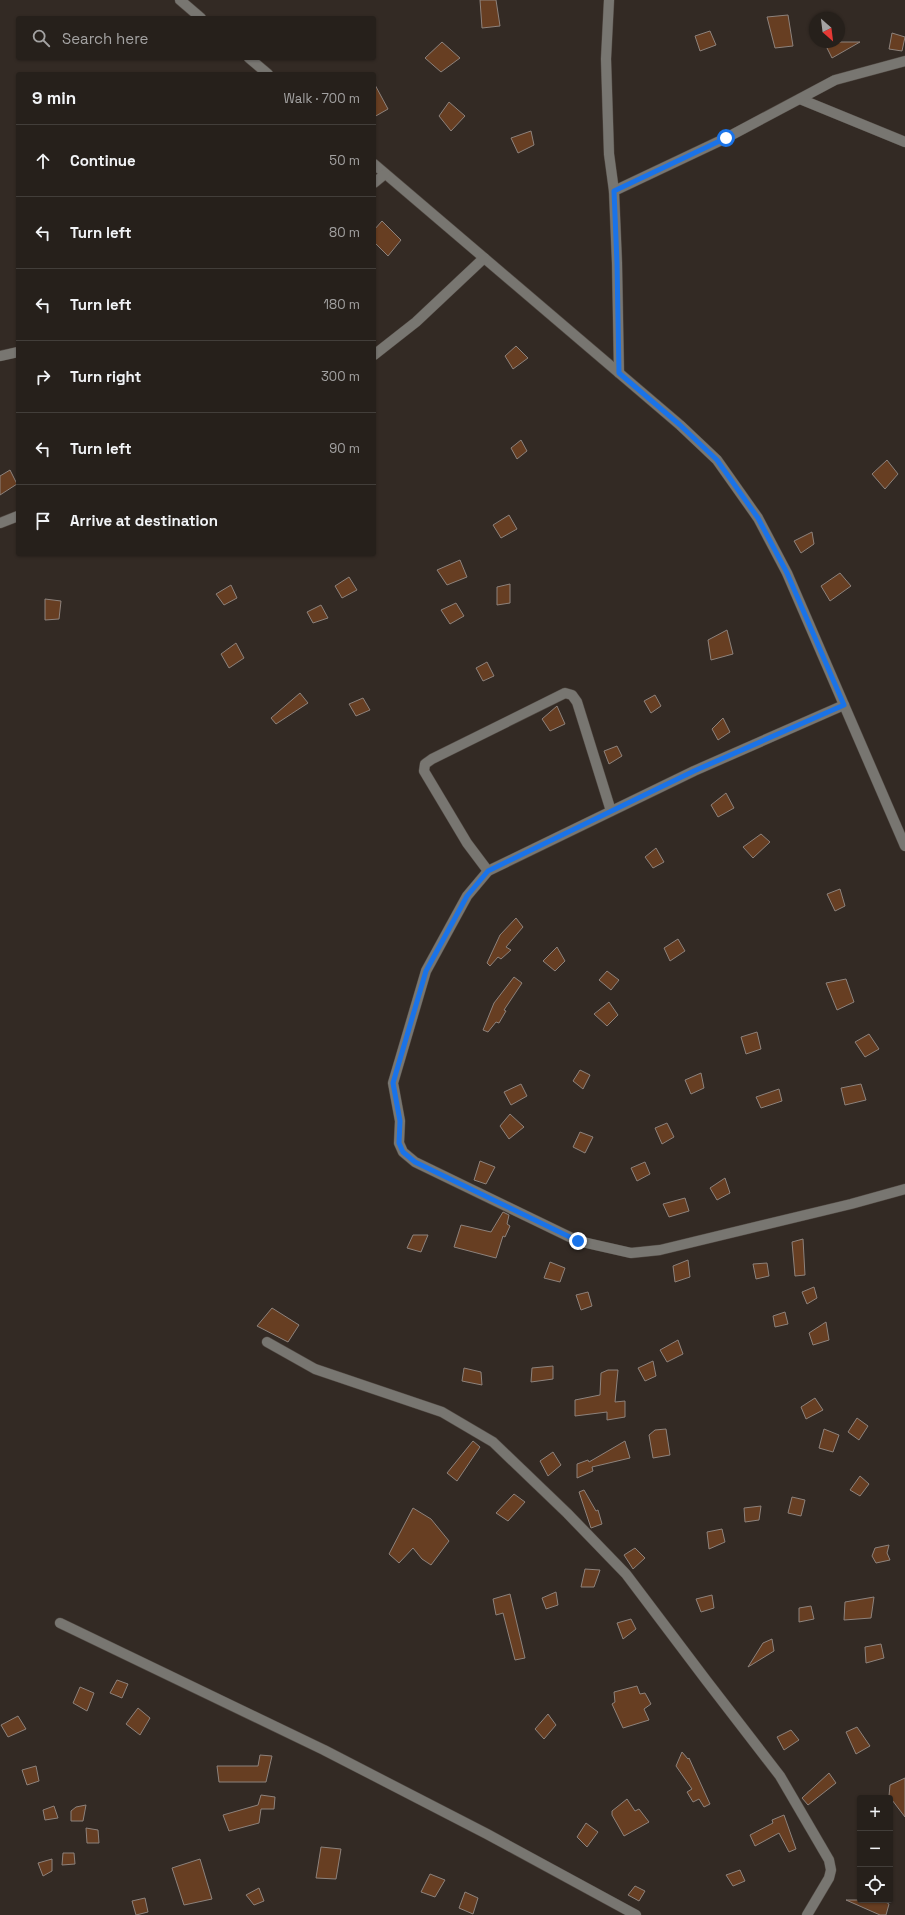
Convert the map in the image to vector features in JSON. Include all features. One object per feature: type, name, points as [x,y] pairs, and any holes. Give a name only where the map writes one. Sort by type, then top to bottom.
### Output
[{"type":"street","points":[[180,0],[199,16]]},
{"type":"street","points":[[609,0],[606,67],[609,154],[614,191],[619,373]]},
{"type":"street","points":[[251,60],[266,72]]},
{"type":"street","points":[[614,191],[726,138],[835,80],[905,61]]},
{"type":"street","points":[[800,99],[905,142]]},
{"type":"street","points":[[376,166],[680,425],[717,460],[758,518],[787,573],[905,846]]},
{"type":"street","points":[[376,181],[385,174]]},
{"type":"street","points":[[376,353],[416,322],[484,258]]},
{"type":"street","points":[[0,356],[16,352]]},
{"type":"street","points":[[0,523],[16,517]]},
{"type":"street","points":[[488,871],[467,843],[424,771],[425,764],[565,693],[572,695],[577,702],[611,811]]},
{"type":"street","points":[[844,705],[694,771],[488,871],[467,896],[426,971],[393,1083],[400,1121],[399,1143],[403,1152],[415,1162],[578,1241],[632,1253],[660,1250],[905,1190]]},
{"type":"street","points":[[267,1342],[315,1369],[442,1412],[493,1442],[568,1513],[626,1574],[780,1776],[829,1860],[831,1870],[829,1878],[807,1915]]},
{"type":"street","points":[[60,1623],[324,1750],[487,1834],[636,1915]]},
{"type":"building","points":[[480,0],[496,0],[500,26],[482,28]]},
{"type":"building","points":[[788,15],[793,46],[775,48],[767,17]]},
{"type":"building","points":[[710,31],[716,45],[700,51],[695,36]]},
{"type":"building","points":[[892,33],[905,37],[902,51],[889,49]]},
{"type":"building","points":[[442,42],[460,58],[441,72],[425,58]]},
{"type":"building","points":[[845,42],[860,42],[832,58],[827,48],[845,48]]},
{"type":"building","points":[[376,87],[388,109],[376,116]]},
{"type":"building","points":[[449,102],[465,116],[451,131],[439,116]]},
{"type":"building","points":[[531,131],[534,145],[518,153],[511,138]]},
{"type":"building","points":[[382,221],[401,240],[388,256],[376,244],[376,228]]},
{"type":"building","points":[[516,346],[528,358],[513,369],[505,356]]},
{"type":"building","points":[[521,440],[527,451],[517,459],[511,448]]},
{"type":"building","points":[[887,460],[898,474],[885,489],[872,474]]},
{"type":"building","points":[[10,470],[16,485],[0,495],[0,476]]},
{"type":"building","points":[[509,515],[517,529],[501,538],[493,525]]},
{"type":"building","points":[[812,532],[814,544],[801,553],[794,541]]},
{"type":"building","points":[[460,560],[467,577],[447,585],[437,570]]},
{"type":"building","points":[[840,573],[851,586],[830,601],[821,586]]},
{"type":"building","points":[[349,577],[357,590],[342,598],[335,586]]},
{"type":"building","points":[[510,584],[510,603],[497,605],[497,587]]},
{"type":"building","points":[[231,585],[237,598],[224,605],[216,594]]},
{"type":"building","points":[[45,599],[61,601],[59,619],[45,620]]},
{"type":"building","points":[[456,603],[464,616],[450,624],[441,610]]},
{"type":"building","points":[[321,605],[328,618],[313,623],[307,612]]},
{"type":"building","points":[[727,630],[733,654],[711,660],[708,640]]},
{"type":"building","points":[[236,643],[244,658],[229,668],[221,654]]},
{"type":"building","points":[[487,662],[494,676],[483,681],[476,668]]},
{"type":"building","points":[[300,693],[308,703],[276,724],[271,718]]},
{"type":"building","points":[[655,695],[661,706],[651,713],[644,701]]},
{"type":"building","points":[[363,698],[370,710],[356,716],[349,704]]},
{"type":"building","points":[[557,706],[565,724],[550,731],[542,719]]},
{"type":"building","points":[[723,718],[730,732],[718,740],[712,729]]},
{"type":"building","points":[[617,746],[622,756],[609,764],[604,751]]},
{"type":"building","points":[[726,793],[734,808],[718,817],[711,805]]},
{"type":"building","points":[[761,834],[770,842],[753,858],[743,847]]},
{"type":"building","points":[[656,848],[664,862],[653,868],[645,857]]},
{"type":"building","points":[[840,889],[845,906],[835,911],[827,894]]},
{"type":"building","points":[[516,918],[523,927],[506,947],[511,950],[501,959],[498,957],[490,966],[487,963],[500,935]]},
{"type":"building","points":[[678,939],[685,951],[670,961],[664,948]]},
{"type":"building","points":[[557,947],[565,961],[555,971],[543,961]]},
{"type":"building","points":[[607,971],[619,980],[611,990],[599,980]]},
{"type":"building","points":[[514,977],[522,983],[504,1010],[506,1011],[499,1023],[496,1022],[488,1032],[483,1030],[494,1003]]},
{"type":"building","points":[[846,979],[854,1002],[837,1010],[826,983]]},
{"type":"building","points":[[609,1002],[618,1015],[607,1026],[594,1014]]},
{"type":"building","points":[[757,1032],[761,1049],[746,1054],[741,1037]]},
{"type":"building","points":[[869,1034],[879,1049],[865,1057],[855,1042]]},
{"type":"building","points":[[580,1070],[590,1075],[583,1089],[573,1081]]},
{"type":"building","points":[[701,1073],[704,1088],[691,1094],[685,1080]]},
{"type":"building","points":[[521,1084],[527,1096],[511,1105],[504,1092]]},
{"type":"building","points":[[861,1084],[866,1100],[845,1105],[841,1088]]},
{"type":"building","points":[[779,1089],[782,1101],[761,1108],[756,1097]]},
{"type":"building","points":[[510,1114],[524,1127],[509,1139],[500,1126]]},
{"type":"building","points":[[667,1123],[674,1137],[662,1144],[655,1128]]},
{"type":"building","points":[[580,1132],[593,1137],[585,1153],[573,1147]]},
{"type":"building","points":[[480,1161],[495,1167],[486,1184],[474,1180]]},
{"type":"building","points":[[645,1162],[650,1174],[637,1181],[631,1168]]},
{"type":"building","points":[[725,1178],[730,1193],[717,1200],[710,1188]]},
{"type":"building","points":[[685,1198],[689,1211],[669,1217],[663,1204]]},
{"type":"building","points":[[503,1212],[509,1215],[507,1224],[510,1226],[505,1237],[503,1236],[496,1258],[454,1247],[461,1225],[491,1232]]},
{"type":"building","points":[[413,1235],[428,1235],[421,1252],[407,1248]]},
{"type":"building","points":[[803,1239],[805,1275],[795,1276],[792,1242]]},
{"type":"building","points":[[688,1260],[690,1277],[675,1282],[673,1266]]},
{"type":"building","points":[[550,1262],[565,1268],[560,1282],[544,1278]]},
{"type":"building","points":[[767,1263],[769,1276],[756,1279],[753,1264]]},
{"type":"building","points":[[814,1287],[817,1298],[807,1304],[802,1292]]},
{"type":"building","points":[[588,1292],[592,1306],[581,1310],[576,1295]]},
{"type":"building","points":[[272,1308],[299,1325],[288,1342],[257,1326]]},
{"type":"building","points":[[785,1312],[788,1324],[775,1327],[773,1316]]},
{"type":"building","points":[[826,1322],[829,1340],[813,1345],[809,1333]]},
{"type":"building","points":[[678,1340],[683,1354],[667,1362],[660,1350]]},
{"type":"building","points":[[653,1361],[656,1376],[645,1381],[638,1368]]},
{"type":"building","points":[[553,1366],[553,1379],[531,1382],[532,1368]]},
{"type":"building","points":[[464,1368],[481,1372],[482,1385],[462,1381]]},
{"type":"building","points":[[608,1370],[618,1370],[615,1402],[625,1401],[625,1417],[607,1420],[607,1412],[575,1416],[575,1400],[600,1395],[601,1373]]},
{"type":"building","points":[[815,1398],[823,1410],[806,1419],[801,1407]]},
{"type":"building","points":[[857,1418],[868,1426],[859,1440],[848,1432]]},
{"type":"building","points":[[666,1429],[670,1455],[653,1458],[649,1435],[655,1430]]},
{"type":"building","points":[[824,1429],[839,1435],[833,1452],[819,1448]]},
{"type":"building","points":[[473,1441],[480,1447],[457,1481],[447,1473]]},
{"type":"building","points":[[625,1441],[630,1458],[592,1467],[593,1471],[577,1478],[577,1464],[588,1460],[589,1462]]},
{"type":"building","points":[[553,1452],[561,1465],[548,1476],[540,1461]]},
{"type":"building","points":[[860,1476],[869,1484],[860,1496],[850,1490]]},
{"type":"building","points":[[584,1490],[596,1511],[598,1510],[602,1524],[591,1528],[579,1492]]},
{"type":"building","points":[[514,1494],[525,1502],[508,1521],[496,1513]]},
{"type":"building","points":[[792,1497],[805,1500],[801,1516],[788,1513]]},
{"type":"building","points":[[761,1506],[759,1520],[745,1522],[744,1508]]},
{"type":"building","points":[[413,1508],[431,1519],[449,1541],[431,1565],[422,1559],[413,1548],[399,1563],[389,1554]]},
{"type":"building","points":[[722,1529],[725,1542],[709,1549],[707,1532]]},
{"type":"building","points":[[889,1545],[887,1553],[890,1560],[876,1563],[872,1556],[875,1548]]},
{"type":"building","points":[[635,1548],[645,1558],[633,1569],[624,1555]]},
{"type":"building","points":[[585,1569],[600,1570],[594,1587],[581,1587]]},
{"type":"building","points":[[556,1592],[558,1605],[546,1609],[542,1598]]},
{"type":"building","points":[[510,1594],[525,1658],[515,1660],[503,1613],[496,1615],[493,1599]]},
{"type":"building","points":[[712,1595],[714,1608],[701,1612],[696,1599]]},
{"type":"building","points":[[874,1597],[871,1618],[844,1620],[845,1602]]},
{"type":"building","points":[[811,1606],[814,1619],[799,1622],[799,1608]]},
{"type":"building","points":[[631,1619],[636,1629],[623,1639],[617,1623]]},
{"type":"building","points":[[772,1639],[774,1651],[748,1667],[763,1643]]},
{"type":"building","points":[[881,1644],[884,1658],[866,1663],[865,1647]]},
{"type":"building","points":[[117,1680],[128,1684],[122,1698],[110,1693]]},
{"type":"building","points":[[637,1686],[640,1694],[645,1693],[651,1704],[644,1709],[649,1720],[623,1728],[612,1704],[615,1702],[614,1692]]},
{"type":"building","points":[[80,1687],[94,1693],[87,1711],[73,1703]]},
{"type":"building","points":[[138,1708],[150,1718],[140,1735],[126,1724]]},
{"type":"building","points":[[548,1714],[556,1725],[544,1739],[535,1729]]},
{"type":"building","points":[[18,1716],[26,1729],[8,1737],[1,1725]]},
{"type":"building","points":[[857,1727],[870,1746],[856,1754],[846,1732]]},
{"type":"building","points":[[791,1730],[799,1740],[784,1750],[777,1737]]},
{"type":"building","points":[[682,1752],[688,1759],[689,1758],[710,1804],[704,1807],[699,1799],[693,1802],[687,1792],[692,1789],[676,1766]]},
{"type":"building","points":[[260,1755],[272,1756],[266,1782],[219,1782],[217,1766],[258,1766]]},
{"type":"building","points":[[36,1766],[39,1781],[27,1785],[22,1770]]},
{"type":"building","points":[[829,1773],[836,1783],[808,1805],[802,1798]]},
{"type":"building","points":[[905,1778],[905,1817],[893,1801],[893,1795],[889,1795],[890,1785]]},
{"type":"building","points":[[261,1795],[275,1797],[274,1809],[261,1809],[259,1823],[229,1831],[223,1815],[258,1805]]},
{"type":"building","points":[[627,1799],[635,1811],[639,1809],[649,1822],[624,1836],[612,1815],[612,1811]]},
{"type":"building","points":[[86,1805],[83,1821],[71,1821],[71,1811],[76,1807]]},
{"type":"building","points":[[54,1806],[58,1818],[45,1820],[43,1810]]},
{"type":"building","points":[[784,1815],[796,1849],[789,1852],[779,1833],[755,1846],[750,1835],[773,1823],[772,1820]]},
{"type":"building","points":[[586,1823],[598,1832],[587,1847],[577,1837]]},
{"type":"building","points":[[86,1828],[98,1830],[99,1843],[87,1843]]},
{"type":"building","points":[[321,1847],[341,1849],[336,1879],[316,1878]]},
{"type":"building","points":[[63,1853],[74,1853],[75,1864],[62,1865]]},
{"type":"building","points":[[52,1859],[52,1871],[43,1876],[38,1863]]},
{"type":"building","points":[[200,1859],[212,1899],[184,1905],[172,1868]]},
{"type":"building","points":[[740,1870],[745,1881],[733,1886],[726,1875]]},
{"type":"building","points":[[430,1874],[445,1880],[435,1897],[421,1892]]},
{"type":"building","points":[[635,1886],[645,1891],[639,1901],[628,1895]]},
{"type":"building","points":[[259,1888],[264,1901],[254,1905],[246,1895]]},
{"type":"building","points":[[465,1892],[478,1898],[473,1914],[459,1908]]},
{"type":"building","points":[[145,1898],[148,1912],[136,1915],[132,1901]]},
{"type":"building","points":[[846,1900],[857,1900],[857,1903],[889,1904],[886,1915],[880,1915]]},
{"type":"route","points":[[578,1241],[415,1162],[403,1152],[399,1143],[398,1132],[400,1121],[398,1107],[394,1097],[393,1083],[426,971],[467,896],[488,871],[694,771],[844,705],[787,573],[758,518],[717,460],[680,425],[619,373],[614,191],[726,138]]}]
